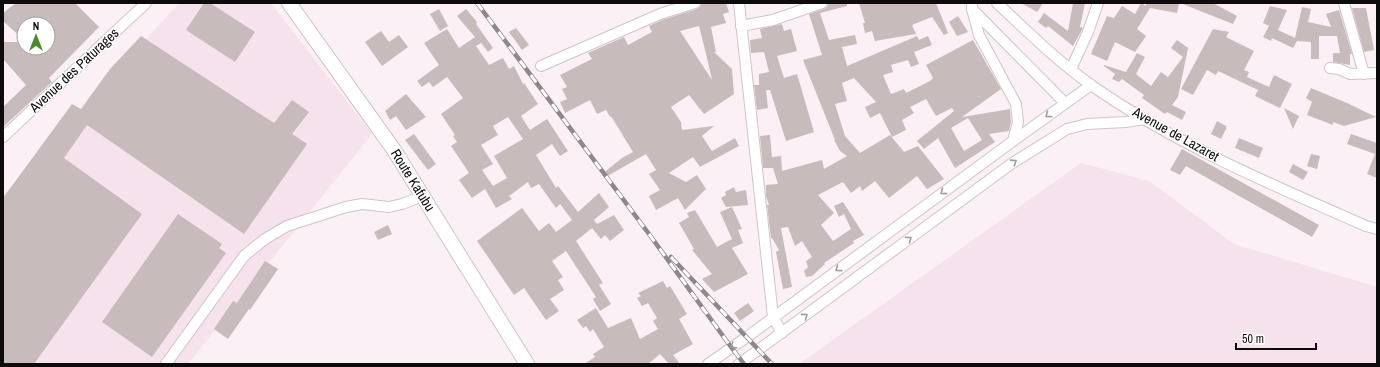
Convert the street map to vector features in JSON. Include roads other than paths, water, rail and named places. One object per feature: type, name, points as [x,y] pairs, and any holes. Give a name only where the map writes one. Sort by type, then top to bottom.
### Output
[{"type":"main road","name":"Route Kafubu","points":[[289,3],[394,150],[527,364]]},
{"type":"street","name":"Avenue des Paturages","points":[[3,137],[146,3]]},
{"type":"street","points":[[541,66],[660,14],[695,3]]},
{"type":"street","points":[[738,3],[773,317],[782,333]]},
{"type":"street","points":[[741,26],[773,20],[822,3]]},
{"type":"street","name":"Avenue de Lazaret","points":[[997,3],[1028,33],[1071,70],[1091,85],[1145,119],[1266,182],[1366,226],[1377,229]]},
{"type":"street","points":[[1071,70],[1088,32],[1098,3]]},
{"type":"street","points":[[1344,3],[1364,74]]},
{"type":"street","points":[[972,6],[1065,103]]},
{"type":"street","points":[[972,6],[979,35],[1016,104],[1018,122],[1013,141]]},
{"type":"street","points":[[1330,68],[1339,69],[1350,74],[1377,73]]},
{"type":"street","points":[[708,364],[1091,85]]},
{"type":"street","points":[[739,364],[1011,164],[1067,129],[1087,124],[1126,122],[1145,119]]},
{"type":"street","points":[[166,364],[244,256],[265,239],[287,226],[346,207],[362,204],[389,207],[423,196]]},
{"type":"railway","points":[[477,3],[744,364]]},
{"type":"railway","points":[[671,257],[772,364]]}]
